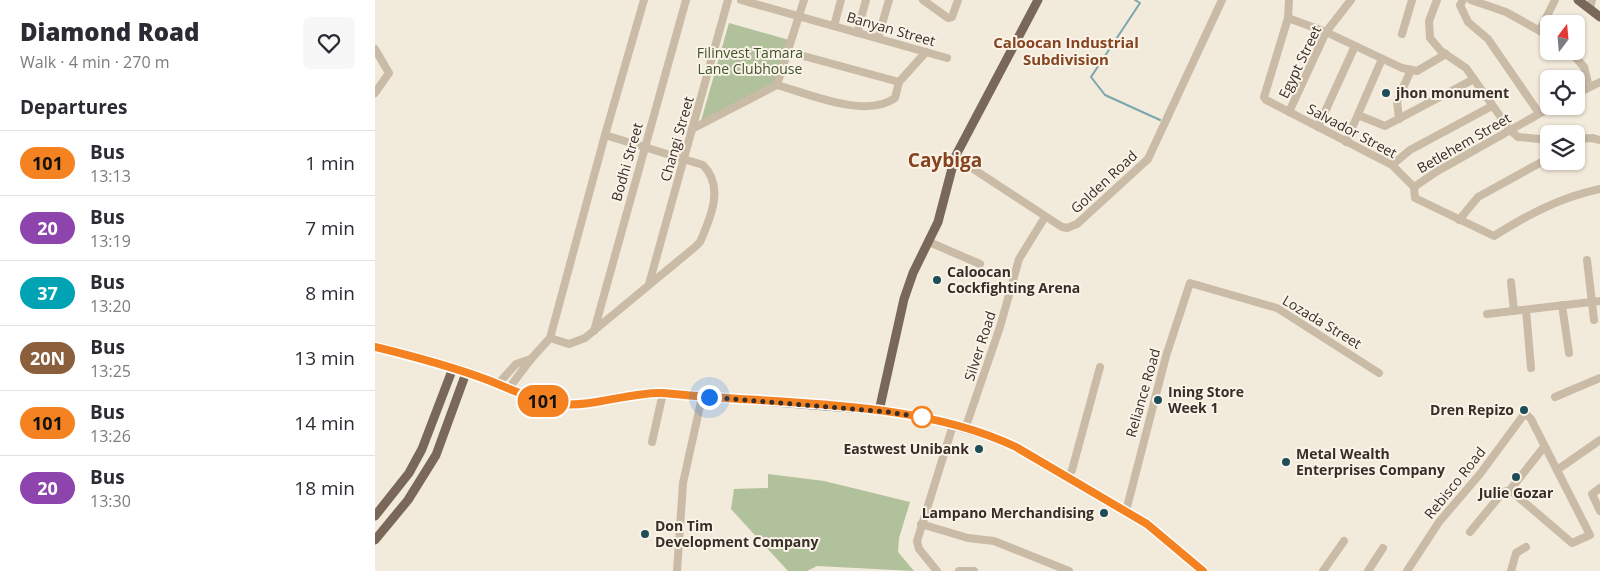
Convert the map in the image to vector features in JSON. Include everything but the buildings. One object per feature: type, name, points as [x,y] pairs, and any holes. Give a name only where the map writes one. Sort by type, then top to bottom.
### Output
[{"type":"main road","points":[[879,411],[904,299],[913,273],[938,222],[955,157],[1038,0]]},
{"type":"main road","points":[[1578,0],[1591,4],[1600,17]]},
{"type":"main road","points":[[375,347],[452,373],[466,373],[540,400],[561,404],[585,403],[663,393],[908,414],[965,429],[1000,439],[1126,511],[1157,531],[1192,567],[1203,571]]},
{"type":"main road","points":[[452,373],[463,382]]},
{"type":"main road","points":[[375,516],[394,494],[414,465],[433,423],[452,373]]},
{"type":"main road","points":[[375,540],[422,479],[436,455],[466,373]]},
{"type":"street","points":[[509,388],[550,338],[644,0]]},
{"type":"street","name":"Bodhi Street","points":[[593,331],[686,0]]},
{"type":"street","name":"Changi Street","points":[[649,284],[728,0]]},
{"type":"street","name":"Banyan Street","points":[[741,0],[765,3],[799,16],[947,58]]},
{"type":"street","points":[[692,129],[777,85],[804,0]]},
{"type":"street","points":[[834,26],[841,0]]},
{"type":"street","points":[[857,32],[865,0]]},
{"type":"street","points":[[878,38],[889,0]]},
{"type":"street","points":[[923,0],[934,4],[948,18],[952,16],[958,0]]},
{"type":"street","name":"Golden Road","points":[[955,157],[1045,217],[1062,227],[1073,227],[1148,159],[1222,0]]},
{"type":"street","points":[[1289,0],[1288,18],[1326,32],[1382,59],[1411,70],[1417,71],[1446,54]]},
{"type":"street","name":"Egypt Street","points":[[1289,112],[1326,32],[1351,0]]},
{"type":"street","points":[[1402,34],[1412,0]]},
{"type":"street","points":[[1437,0],[1429,21],[1430,38],[1434,45],[1466,68],[1510,130],[1518,137],[1540,139]]},
{"type":"street","points":[[1463,0],[1460,5],[1468,22],[1488,39],[1539,113]]},
{"type":"street","points":[[1471,0],[1506,12],[1540,30]]},
{"type":"street","points":[[1548,15],[1555,0]]},
{"type":"street","name":"Salvador Street","points":[[1288,18],[1264,97],[1266,100],[1392,165],[1414,187],[1415,198],[1494,236],[1529,214],[1561,199],[1600,189]]},
{"type":"street","points":[[1318,127],[1355,46]]},
{"type":"street","points":[[375,49],[389,73],[375,93]]},
{"type":"street","points":[[789,52],[899,82]]},
{"type":"street","points":[[777,85],[857,107],[891,101],[895,98],[899,82],[926,52]]},
{"type":"street","points":[[1346,142],[1382,59]]},
{"type":"street","points":[[1578,60],[1584,67],[1589,87]]},
{"type":"street","points":[[1399,120],[1397,101],[1411,70]]},
{"type":"street","points":[[1358,115],[1385,126],[1474,79]]},
{"type":"street","points":[[1585,89],[1600,82]]},
{"type":"street","points":[[1392,165],[1410,150],[1492,106]]},
{"type":"street","name":"Betlehem Street","points":[[1414,187],[1436,172],[1539,113]]},
{"type":"street","points":[[550,338],[575,343],[593,331],[700,242],[715,199],[714,189],[707,170],[703,165],[605,135]]},
{"type":"street","points":[[1585,139],[1600,140]]},
{"type":"street","points":[[1459,220],[1478,197],[1540,163]]},
{"type":"street","name":"Silver Road","points":[[965,429],[1000,327],[1019,259],[1045,217]]},
{"type":"street","points":[[929,242],[981,264]]},
{"type":"street","points":[[1587,260],[1596,301],[1594,320]]},
{"type":"street","points":[[1511,282],[1514,311]]},
{"type":"street","name":"Lozada Street","points":[[1190,283],[1277,308],[1379,373]]},
{"type":"street","name":"Reliance Road","points":[[1126,511],[1164,364],[1190,283]]},
{"type":"street","points":[[1487,314],[1596,301]]},
{"type":"street","points":[[1562,305],[1569,353]]},
{"type":"street","points":[[1526,310],[1531,368]]},
{"type":"street","points":[[498,384],[516,364],[531,359]]},
{"type":"street","points":[[1068,477],[1072,470],[1100,367]]},
{"type":"street","points":[[1555,397],[1600,378]]},
{"type":"street","points":[[652,442],[663,393]]},
{"type":"street","points":[[677,571],[683,483],[702,397]]},
{"type":"street","name":"Rebisco Road","points":[[1407,571],[1439,522],[1473,483],[1525,413],[1531,419],[1544,447]]},
{"type":"street","points":[[937,571],[919,549],[917,541],[953,426]]},
{"type":"street","points":[[1557,470],[1600,440]]},
{"type":"street","points":[[1470,532],[1503,492],[1510,490],[1544,447],[1590,536],[1572,543],[1510,490]]},
{"type":"street","points":[[1600,488],[1592,494],[1600,511]]},
{"type":"street","points":[[921,524],[968,538],[994,541],[1069,571]]},
{"type":"street","points":[[1323,571],[1344,541]]},
{"type":"street","points":[[1368,571],[1383,548]]},
{"type":"street","points":[[1511,571],[1516,553],[1526,548]]},
{"type":"street","points":[[959,571],[974,571]]},
{"type":"green space","name":"Filinvest Tamara Lane Clubhouse","points":[[729,23],[789,40],[778,81],[701,121]]},
{"type":"green space","points":[[768,474],[824,481],[910,502],[899,538],[898,552],[914,571],[817,566],[807,571],[788,571],[731,509],[734,489],[768,488]]},
{"type":"waterway","points":[[1135,0],[1140,3],[1091,77],[1105,95],[1160,120]]},
{"type":"bus line","name":"101","points":[[375,347],[453,368],[540,400],[561,404],[585,403],[663,393],[889,412],[936,420],[1000,439],[1016,447],[1147,524],[1165,537],[1203,571]]},
{"type":"place","name":"jhon monument","points":[[1386,93]]},
{"type":"place","name":"Caloocan Cockfighting Arena","points":[[937,280]]},
{"type":"place","name":"Ining Store Week 1","points":[[1158,400]]},
{"type":"place","name":"Dren Repizo","points":[[1524,410]]},
{"type":"place","name":"Eastwest Unibank","points":[[979,449]]},
{"type":"place","name":"Metal Wealth Enterprises Company","points":[[1286,462]]},
{"type":"place","name":"Julie Gozar","points":[[1516,477]]},
{"type":"place","name":"Lampano Merchandising","points":[[1104,513]]},
{"type":"place","name":"Don Tim Development Company","points":[[645,534]]},
{"type":"district","name":"Caloocan Industrial Subdivision","points":[[1066,52]]},
{"type":"district","name":"Caybiga","points":[[945,160]]},
{"type":"route","points":[[709,397],[889,412],[925,418],[922,417]]}]
